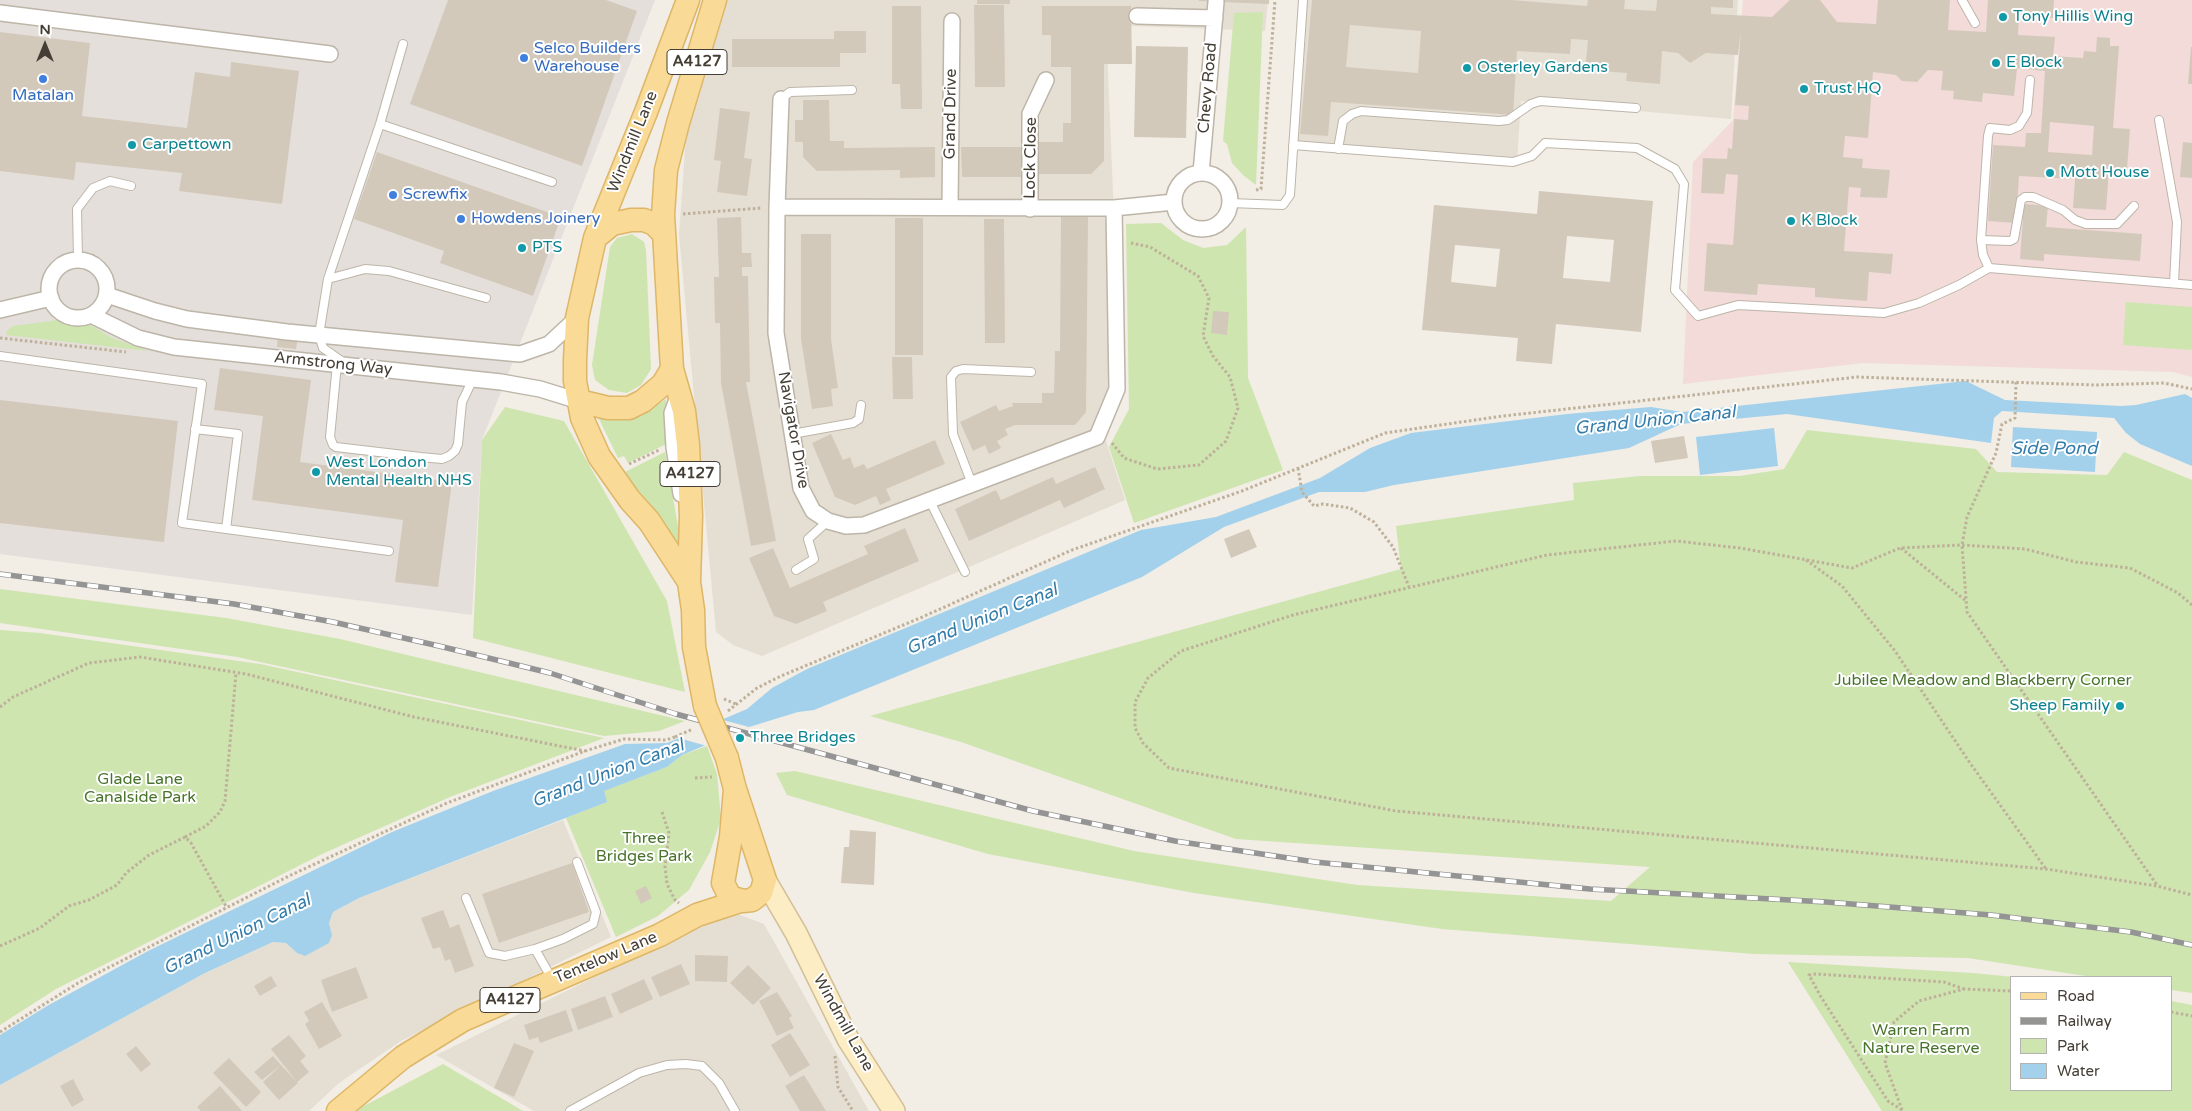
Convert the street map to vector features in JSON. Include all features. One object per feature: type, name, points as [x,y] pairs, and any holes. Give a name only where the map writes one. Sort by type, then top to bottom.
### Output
[{"type":"main road","name":"Windmill Lane","points":[[688,0],[646,112],[595,238],[577,318],[575,381],[585,427],[599,456],[630,500],[654,528],[670,556],[689,582]]},
{"type":"main road","name":"Windmill Lane","points":[[716,0],[678,123],[666,170],[664,224],[672,368],[680,391],[688,444],[691,516],[689,582],[693,610],[694,647],[714,710],[727,774],[763,875],[796,933],[848,1039],[894,1111]]},
{"type":"main road","points":[[595,238],[612,224],[631,220],[644,220],[654,224],[664,224]]},
{"type":"main road","points":[[579,401],[608,408],[629,408],[642,401],[663,384],[672,368]]},
{"type":"main road","name":"Windmill Lane","points":[[724,877],[730,837],[727,774]]},
{"type":"main road","name":"A4127","points":[[724,877],[732,863],[742,860],[753,862],[763,875]]},
{"type":"main road","points":[[724,877],[726,893],[746,900],[761,893],[763,875]]},
{"type":"main road","name":"Tentelow Lane","points":[[697,915],[724,877]]},
{"type":"main road","name":"Windmill Lane","points":[[746,900],[796,933]]},
{"type":"main road","name":"Tentelow Lane","points":[[338,1111],[403,1057],[463,1020],[660,935],[697,915],[746,900]]},
{"type":"street","name":"Chevy Road","points":[[1200,173],[1216,2]]},
{"type":"street","points":[[0,14],[330,54]]},
{"type":"street","points":[[1137,16],[1215,18]]},
{"type":"street","name":"Grand Drive","points":[[950,207],[952,21]]},
{"type":"street","name":"Lock Close","points":[[1030,209],[1030,114],[1046,80]]},
{"type":"street","name":"Navigator Drive","points":[[781,99],[777,207],[776,333],[801,488],[813,511],[828,520],[846,526],[864,525],[1097,437],[1101,429]]},
{"type":"street","points":[[1200,173],[1214,176],[1222,181],[1230,198],[1224,219],[1208,229],[1195,228],[1186,224],[1175,210],[1176,190],[1181,182],[1188,176],[1200,173]]},
{"type":"street","points":[[777,207],[1114,208],[1174,202]]},
{"type":"street","points":[[1101,429],[1117,389],[1114,208]]},
{"type":"street","points":[[0,310],[51,298],[49,290],[55,272],[69,261],[78,260],[94,265],[105,278],[107,295],[98,310],[91,315]]},
{"type":"street","name":"Armstrong Way","points":[[107,295],[155,311],[187,319],[319,335],[520,354],[549,344],[577,318]]},
{"type":"street","name":"Armstrong Way","points":[[51,298],[55,307],[63,314],[82,318],[91,315],[138,338],[174,346],[473,379],[540,389],[579,401]]},
{"type":"lane","points":[[1230,198],[1283,205],[1290,195],[1303,0]]},
{"type":"lane","points":[[1962,0],[1975,23]]},
{"type":"lane","points":[[403,44],[380,124],[328,279],[319,335],[323,348],[343,365],[330,437],[333,445],[336,447],[442,459],[455,451],[458,444],[462,402],[473,379]]},
{"type":"lane","points":[[1989,268],[1983,255],[1981,240],[1990,128],[2010,130],[2019,126],[2028,113],[2030,80]]},
{"type":"lane","points":[[781,99],[790,92],[852,90]]},
{"type":"lane","points":[[1338,149],[1343,121],[1352,114],[1361,111],[1499,121],[1516,116],[1531,104],[1540,101],[1636,108]]},
{"type":"lane","points":[[2158,120],[2177,222],[2174,283]]},
{"type":"lane","points":[[380,124],[552,182]]},
{"type":"lane","points":[[1293,145],[1513,162],[1532,156],[1545,143],[1637,148],[1675,169],[1684,184],[1676,290],[1698,316],[1738,305],[1884,313],[1919,303],[1960,285],[1989,268],[2192,285]]},
{"type":"lane","points":[[78,260],[77,209],[93,188],[110,181],[131,186]]},
{"type":"lane","points":[[1981,240],[2010,241],[2014,239],[2021,200],[2025,197],[2033,197],[2063,210],[2075,220],[2086,224],[2117,224],[2134,206]]},
{"type":"lane","points":[[328,279],[365,269],[389,271],[486,298]]},
{"type":"lane","points":[[0,356],[202,384],[182,523],[389,551]]},
{"type":"lane","points":[[972,484],[953,434],[951,377],[956,371],[963,369],[1031,372]]},
{"type":"lane","points":[[792,434],[853,423],[859,420],[861,404]]},
{"type":"lane","points":[[195,429],[238,434],[226,529]]},
{"type":"lane","points":[[929,500],[965,572]]},
{"type":"lane","points":[[796,570],[814,559],[808,538],[828,520]]},
{"type":"lane","points":[[466,898],[489,953],[505,956],[535,948],[562,939],[593,924],[596,912],[577,862]]},
{"type":"lane","points":[[535,948],[553,981]]},
{"type":"lane","points":[[570,1111],[639,1073],[667,1065],[686,1064],[702,1066],[719,1083],[735,1111]]},
{"type":"path","points":[[1230,198],[1261,189],[1275,0]]},
{"type":"path","points":[[664,224],[777,207]]},
{"type":"path","points":[[1101,429],[1124,458],[1157,469],[1199,465],[1226,442],[1238,408],[1230,377],[1213,356],[1203,336],[1210,298],[1198,276],[1150,247],[1115,240]]},
{"type":"path","points":[[0,338],[136,353]]},
{"type":"path","points":[[714,710],[781,676],[920,618],[1072,550],[1242,491],[1385,433],[1503,416],[1857,377],[2095,385],[2164,383],[2192,389]]},
{"type":"path","points":[[2016,382],[2014,418],[2002,424],[1996,453],[1967,517],[1962,545],[1966,612],[2157,886]]},
{"type":"path","points":[[624,467],[664,447]]},
{"type":"path","points":[[1298,468],[1302,492],[1314,506],[1323,504],[1350,508],[1374,522],[1393,547],[1409,587]]},
{"type":"path","points":[[2192,605],[2178,594],[2130,568],[2076,562],[2025,549],[1962,545],[1900,548],[1852,568],[1740,548],[1676,541],[1547,555],[1292,616],[1181,652],[1148,678],[1135,702],[1135,728],[1143,743],[1169,768],[1396,812],[2046,869],[2157,886],[2192,895]]},
{"type":"path","points":[[1900,548],[1966,600]]},
{"type":"path","points":[[1806,559],[1842,586],[1895,651],[1970,763],[2046,869]]},
{"type":"path","points":[[0,707],[14,697],[89,663],[140,657],[236,673],[414,717],[585,751]]},
{"type":"path","points":[[0,946],[40,928],[69,906],[89,900],[117,885],[126,873],[149,855],[206,826],[220,812],[225,801],[236,673]]},
{"type":"path","points":[[0,1032],[78,983],[291,875],[446,803],[585,751],[624,739],[666,740],[675,737]]},
{"type":"path","points":[[695,778],[727,774]]},
{"type":"path","points":[[662,812],[669,833],[665,866],[667,884],[675,900],[697,915]]},
{"type":"path","points":[[185,837],[191,844],[227,908]]},
{"type":"path","points":[[1902,1111],[1888,1100],[1821,997],[1809,975],[1944,982],[1964,989],[2010,991]]},
{"type":"path","points":[[1902,1111],[1885,1063],[1894,1022],[1918,1001],[1964,989]]},
{"type":"path","points":[[2172,1012],[2192,1016]]},
{"type":"path","points":[[834,1048],[838,1087],[853,1111]]},
{"type":"shaded area","points":[[0,0],[655,0],[482,440],[472,615],[0,554]]},
{"type":"shaded area","points":[[727,0],[1268,0],[1265,31],[1106,25],[1115,240],[1116,392],[1102,428],[1125,500],[762,656],[733,645],[716,632],[679,235],[686,135],[696,84]]},
{"type":"shaded area","points":[[1304,0],[1738,0],[1731,119],[1521,101],[1517,161],[1295,143]]},
{"type":"shaded area","points":[[1743,0],[2192,0],[2192,377],[2173,372],[1863,363],[1683,384],[1693,162],[1733,120]]},
{"type":"shaded area","points":[[563,820],[611,937],[401,1041],[339,1083],[309,1111],[0,1111],[0,1085],[205,973],[273,942],[286,943],[297,953],[332,935],[329,923],[333,912],[359,898]]},
{"type":"shaded area","points":[[729,911],[764,924],[869,1111],[534,1111],[436,1055]]},
{"type":"green space","points":[[1263,12],[1256,185],[1232,163],[1227,144],[1223,141],[1234,13]]},
{"type":"green space","points":[[1161,223],[1183,240],[1203,248],[1227,245],[1246,227],[1248,378],[1283,470],[1134,523],[1109,447],[1129,409],[1126,224]]},
{"type":"green space","points":[[632,234],[644,242],[646,250],[651,369],[641,385],[627,393],[609,390],[595,380],[592,365],[610,247],[617,238]]},
{"type":"green space","points":[[2126,302],[2192,307],[2192,350],[2123,345]]},
{"type":"green space","points":[[73,318],[82,320],[112,338],[148,351],[6,335],[7,331],[13,326]]},
{"type":"green space","points":[[666,399],[668,443],[628,463],[624,456],[618,458],[598,417],[617,420],[641,416]]},
{"type":"green space","points":[[505,407],[564,421],[667,601],[685,692],[473,638],[482,440]]},
{"type":"green space","name":"Jubilee Meadow and Blackberry Corner","points":[[1807,430],[1976,449],[1997,472],[2107,475],[2124,452],[2192,480],[2192,993],[2172,990],[2172,976],[2085,976],[1968,958],[1754,954],[1442,929],[1194,893],[988,854],[787,795],[776,773],[795,771],[1134,851],[1357,885],[1611,901],[1650,867],[1236,839],[961,742],[870,716],[1401,569],[1396,526],[1574,500],[1573,483],[1640,476],[1740,476],[1784,469]]},
{"type":"green space","points":[[665,452],[682,549],[679,552],[665,524],[623,473]]},
{"type":"green space","points":[[0,589],[226,618],[340,639],[685,721],[659,731],[604,736],[237,657],[0,623]]},
{"type":"green space","name":"Glade Lane Canalside Park","points":[[0,630],[40,633],[260,664],[604,738],[450,797],[322,854],[56,989],[0,1025]]},
{"type":"green space","name":"Three Bridges Park","points":[[707,746],[717,774],[721,819],[710,852],[689,890],[658,916],[616,937],[566,818],[606,802],[603,791],[667,767],[682,755]]},
{"type":"green space","name":"Warren Farm Nature Reserve","points":[[1788,962],[2010,977],[2010,1091],[2172,1091],[2172,1001],[2192,1005],[2192,1111],[1882,1111]]},
{"type":"green space","points":[[443,1064],[523,1111],[358,1111],[362,1107]]},
{"type":"water","name":"Grand Union Canal","points":[[1966,381],[2005,400],[2121,406],[2136,405],[2185,394],[2192,398],[2192,466],[2140,444],[2126,433],[2114,418],[2002,411],[1994,418],[1991,443],[1787,414],[1681,424],[1629,448],[1394,485],[1365,492],[1319,492],[1224,527],[1142,577],[814,710],[798,712],[749,727],[682,755],[667,767],[604,791],[607,802],[359,898],[333,912],[329,923],[332,935],[329,943],[305,956],[297,953],[286,943],[273,942],[205,973],[0,1085],[0,1035],[47,1006],[148,951],[392,832],[493,791],[625,744],[667,743],[747,709],[772,688],[807,669],[1141,530],[1216,517],[1320,478],[1370,448],[1411,433],[1567,414],[1651,407],[1682,412]]},
{"type":"water","name":"Side Pond","points":[[2013,427],[2097,432],[2095,472],[2011,467]]},
{"type":"water","points":[[1774,428],[1778,466],[1700,475],[1696,437]]},
{"type":"pier","points":[[722,717],[723,720],[749,727],[707,746],[675,737]]},
{"type":"building","name":"Selco Builders Warehouse","points":[[448,0],[606,0],[637,11],[582,166],[410,104]]},
{"type":"building","points":[[977,0],[1010,0],[1010,4],[977,4]]},
{"type":"building","points":[[1199,0],[1269,0],[1269,4],[1199,1]]},
{"type":"building","points":[[1312,0],[1511,0],[1587,6],[1588,0],[1625,0],[1624,9],[1656,11],[1657,0],[1733,0],[1733,8],[1711,7],[1711,14],[1772,17],[1790,0],[1820,0],[1837,22],[1876,24],[1878,0],[1950,0],[1948,30],[1986,32],[1988,0],[2054,0],[2053,18],[2019,15],[2018,35],[2055,37],[2053,56],[2083,58],[2084,51],[2096,52],[2097,37],[2110,38],[2110,46],[2119,46],[2113,128],[2130,129],[2127,169],[2109,168],[2106,210],[2073,208],[2075,179],[2019,176],[2016,223],[1988,221],[1993,145],[2025,147],[2026,133],[2041,133],[2045,71],[2017,68],[2014,96],[1983,93],[1982,102],[1953,99],[1954,91],[1941,90],[1943,71],[1928,70],[1917,82],[1902,81],[1896,75],[1873,72],[1868,138],[1845,136],[1843,157],[1863,159],[1862,168],[1890,170],[1887,198],[1860,197],[1861,188],[1849,187],[1844,251],[1893,254],[1891,274],[1869,272],[1867,301],[1815,297],[1815,288],[1758,284],[1757,295],[1704,291],[1707,243],[1733,245],[1738,175],[1726,174],[1724,194],[1701,193],[1703,158],[1727,159],[1728,148],[1732,149],[1734,119],[1748,120],[1749,106],[1735,105],[1741,31],[1738,55],[1706,53],[1690,63],[1678,53],[1662,51],[1660,84],[1626,81],[1627,73],[1585,70],[1588,40],[1571,39],[1570,54],[1517,51],[1513,115],[1331,102],[1328,136],[1300,134]],"holes":[[[1350,25],[1421,31],[1418,73],[1346,67]],[[2050,122],[2094,126],[2092,155],[2048,152]]]},
{"type":"building","points":[[974,5],[1004,5],[1005,87],[975,87]]},
{"type":"building","points":[[892,6],[921,6],[922,109],[901,109],[900,84],[892,84]]},
{"type":"building","points":[[1042,6],[1131,6],[1132,64],[1104,64],[1104,161],[1091,174],[1034,174],[1034,142],[1063,142],[1063,123],[1071,123],[1071,67],[1051,67],[1051,35],[1042,35]]},
{"type":"building","points":[[834,31],[866,31],[866,53],[840,53],[840,67],[732,67],[732,39],[834,39]]},
{"type":"building","points":[[0,32],[90,43],[82,116],[187,128],[195,72],[230,77],[231,62],[299,71],[282,204],[179,191],[182,173],[76,162],[74,180],[0,171]]},
{"type":"building","points":[[1136,46],[1188,47],[1186,138],[1134,137]]},
{"type":"building","points":[[2191,47],[2192,84],[2188,84]]},
{"type":"building","points":[[803,100],[829,100],[830,141],[844,141],[844,148],[935,147],[935,177],[900,178],[900,170],[817,171],[803,157],[803,142],[795,142],[795,120],[803,120]]},
{"type":"building","points":[[720,108],[750,112],[744,158],[752,159],[747,196],[717,192],[721,161],[714,160]]},
{"type":"building","points":[[2183,142],[2192,143],[2192,178],[2180,177]]},
{"type":"building","points":[[961,147],[1022,147],[1022,177],[962,177]]},
{"type":"building","points":[[377,152],[561,217],[533,296],[440,263],[444,251],[354,219]]},
{"type":"building","points":[[1539,191],[1653,201],[1641,332],[1556,324],[1552,364],[1516,361],[1518,338],[1422,330],[1434,205],[1537,214]],"holes":[[[1567,236],[1614,240],[1610,282],[1563,278]],[[1455,245],[1500,249],[1496,287],[1451,282]]]},
{"type":"building","points":[[2024,204],[2048,206],[2046,227],[2142,234],[2140,261],[2044,254],[2044,261],[2020,259]]},
{"type":"building","points":[[741,217],[742,253],[751,253],[752,267],[742,267],[742,276],[748,276],[750,382],[746,382],[776,541],[751,546],[721,383],[720,323],[715,323],[714,277],[719,277],[717,218]]},
{"type":"building","points":[[1061,217],[1088,217],[1086,412],[1075,425],[1015,425],[1005,429],[1008,435],[997,441],[1001,448],[989,454],[985,445],[973,451],[960,422],[996,405],[999,411],[1013,406],[1012,403],[1042,403],[1042,393],[1054,393],[1055,351],[1060,351]]},
{"type":"building","points":[[895,218],[923,218],[923,355],[895,355]]},
{"type":"building","points":[[984,219],[1004,219],[1005,343],[985,343]]},
{"type":"building","points":[[801,234],[831,234],[831,339],[838,388],[831,389],[833,406],[812,409],[801,339]]},
{"type":"building","points":[[1213,311],[1229,312],[1227,335],[1211,333]]},
{"type":"building","points":[[278,335],[298,337],[296,349],[277,347]]},
{"type":"building","points":[[892,357],[912,357],[913,399],[893,399]]},
{"type":"building","name":"West London Mental Health NHS","points":[[220,368],[311,380],[300,462],[452,482],[438,587],[395,582],[403,520],[252,500],[263,416],[214,410]]},
{"type":"building","points":[[0,400],[178,421],[164,542],[0,523]]},
{"type":"building","points":[[831,434],[843,460],[850,457],[854,468],[864,464],[867,469],[935,440],[945,464],[886,489],[891,500],[880,505],[876,496],[855,505],[835,497],[812,443]]},
{"type":"building","points":[[1684,436],[1688,458],[1655,463],[1651,441]]},
{"type":"building","points":[[1095,467],[1105,489],[1064,508],[1060,500],[969,541],[955,509],[996,490],[1001,500],[1053,477],[1056,484]]},
{"type":"building","points":[[905,528],[919,561],[823,602],[827,611],[796,624],[774,616],[749,558],[773,548],[790,588],[868,554],[864,546]]},
{"type":"building","points":[[1249,529],[1257,547],[1231,558],[1224,539]]},
{"type":"building","points":[[850,830],[876,832],[874,885],[841,883],[844,847],[849,847]]},
{"type":"building","points":[[572,863],[589,912],[499,943],[482,894]]},
{"type":"building","points":[[646,886],[652,898],[641,904],[635,891]]},
{"type":"building","points":[[443,910],[450,928],[459,924],[474,966],[455,973],[450,959],[445,961],[440,947],[433,949],[421,918]]},
{"type":"building","points":[[695,955],[728,956],[727,982],[695,981]]},
{"type":"building","points":[[681,964],[690,984],[660,997],[651,977]]},
{"type":"building","points":[[748,965],[771,988],[753,1005],[730,983]]},
{"type":"building","points":[[356,967],[368,998],[332,1012],[321,980]]},
{"type":"building","points":[[271,976],[277,986],[260,996],[254,986]]},
{"type":"building","points":[[644,979],[653,999],[620,1014],[611,994]]},
{"type":"building","points":[[777,992],[792,1016],[789,1018],[794,1028],[777,1036],[759,1001]]},
{"type":"building","points":[[605,996],[613,1017],[578,1030],[571,1009]]},
{"type":"building","points":[[322,1002],[342,1036],[319,1049],[305,1024],[309,1021],[304,1012]]},
{"type":"building","points":[[566,1010],[573,1031],[540,1043],[538,1037],[529,1040],[524,1025]]},
{"type":"building","points":[[790,1033],[810,1065],[790,1077],[771,1045]]},
{"type":"building","points":[[289,1035],[306,1056],[300,1061],[309,1072],[297,1082],[271,1049]]},
{"type":"building","points":[[514,1043],[534,1051],[514,1097],[494,1088]]},
{"type":"building","points":[[136,1046],[151,1064],[141,1072],[126,1054]]},
{"type":"building","points":[[273,1056],[281,1065],[262,1080],[254,1072]]},
{"type":"building","points":[[229,1058],[261,1092],[246,1107],[213,1073]]},
{"type":"building","points":[[281,1065],[298,1083],[279,1100],[263,1082]]},
{"type":"building","points":[[804,1075],[826,1111],[800,1111],[785,1086]]},
{"type":"building","points":[[73,1079],[84,1100],[72,1107],[60,1086]]},
{"type":"building","points":[[220,1086],[242,1111],[201,1111],[197,1107]]},
{"type":"railway","points":[[0,574],[234,604],[333,622],[439,646],[550,673],[676,714],[1033,811],[1175,841],[1315,862],[1590,889],[1826,902],[1991,915],[2131,932],[2192,945]]},
{"type":"place","name":"Tony Hillis Wing","points":[[2003,17]]},
{"type":"place","name":"Selco Builders Warehouse","points":[[524,58]]},
{"type":"place","name":"E Block","points":[[1996,63]]},
{"type":"place","name":"Osterley Gardens","points":[[1467,68]]},
{"type":"place","name":"Matalan","points":[[43,79]]},
{"type":"place","name":"Trust HQ","points":[[1804,89]]},
{"type":"place","name":"Carpettown","points":[[132,145]]},
{"type":"place","name":"Mott House","points":[[2050,173]]},
{"type":"place","name":"Screwfix","points":[[393,195]]},
{"type":"place","name":"Howdens Joinery","points":[[461,219]]},
{"type":"place","name":"K Block","points":[[1791,221]]},
{"type":"place","name":"PTS","points":[[522,248]]},
{"type":"place","name":"West London Mental Health NHS","points":[[316,472]]},
{"type":"place","name":"Sheep Family","points":[[2120,706]]},
{"type":"place","name":"Three Bridges","points":[[740,738]]}]
